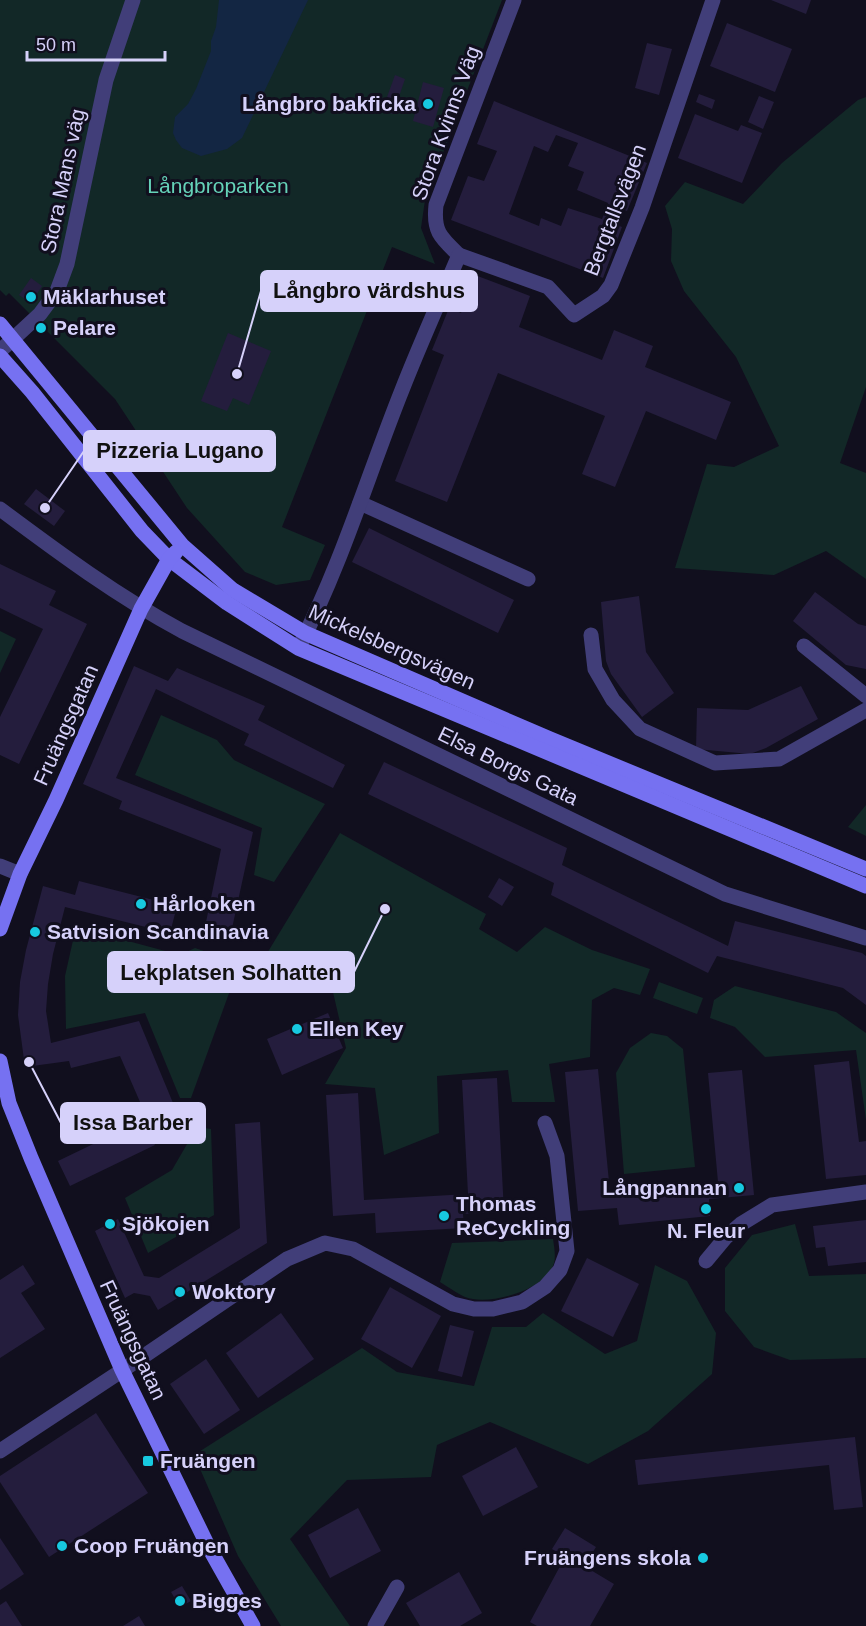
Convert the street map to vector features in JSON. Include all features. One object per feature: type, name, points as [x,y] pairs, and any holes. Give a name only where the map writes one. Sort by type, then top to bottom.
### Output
[{"type":"main road","name":"Mickelsbergsvägen","points":[[0,324],[182,545],[233,590],[305,633],[550,739],[866,869]]},
{"type":"main road","name":"Mickelsbergsvägen","points":[[0,356],[32,392],[142,531],[170,559],[227,603],[298,648],[866,886]]},
{"type":"main road","name":"Fruängsgatan","points":[[0,929],[20,874],[61,789],[141,609],[170,559],[182,545]]},
{"type":"main road","name":"Fruängsgatan","points":[[0,1061],[5,1104],[122,1370],[208,1546],[253,1626]]},
{"type":"street","name":"Stora Mans väg","points":[[0,351],[40,314],[57,291],[67,264],[106,80],[133,0]]},
{"type":"street","name":"Stora Kvinns Väg","points":[[459,255],[441,238],[434,221],[436,206],[514,0]]},
{"type":"street","name":"Bergtallsvägen","points":[[459,255],[548,287],[574,315],[603,296],[611,285],[642,208],[713,0]]},
{"type":"street","points":[[298,648],[322,598],[401,390],[459,255]]},
{"type":"street","points":[[360,503],[528,579]]},
{"type":"street","name":"Elsa Borgs Gata","points":[[0,509],[102,584],[182,631],[726,894],[866,938]]},
{"type":"street","points":[[591,635],[595,669],[613,700],[633,722],[640,729],[715,763],[779,759],[866,710]]},
{"type":"street","points":[[804,645],[866,696]]},
{"type":"street","points":[[0,866],[20,874]]},
{"type":"street","points":[[0,1451],[287,1258],[325,1242],[353,1249],[453,1304],[474,1309],[493,1309],[522,1302],[545,1287],[560,1270],[567,1251],[557,1156],[545,1123]]},
{"type":"street","points":[[706,1261],[726,1237],[741,1224],[772,1205],[866,1192]]},
{"type":"street","points":[[375,1626],[398,1587]]},
{"type":"green space","name":"Långbroparken","points":[[0,0],[502,0],[425,200],[421,228],[435,264],[392,247],[282,527],[325,545],[310,580],[276,585],[245,572],[187,508],[115,399],[9,293],[6,296],[0,290]]},
{"type":"green space","points":[[866,97],[866,387],[840,463],[866,473],[866,579],[826,551],[774,575],[675,568],[707,464],[734,467],[779,446],[736,357],[684,291],[671,261],[672,229],[665,206],[685,182],[743,204],[782,163],[858,100]]},
{"type":"green space","points":[[0,631],[16,639],[0,673]]},
{"type":"green space","points":[[161,715],[217,740],[234,760],[325,804],[274,882],[254,875],[262,828],[135,775]]},
{"type":"green space","points":[[866,805],[866,836],[848,827]]},
{"type":"green space","points":[[340,833],[486,914],[479,929],[517,952],[545,927],[592,950],[650,969],[640,995],[614,988],[592,1000],[590,1057],[549,1064],[555,1102],[512,1102],[508,1070],[437,1076],[439,1133],[384,1155],[375,1088],[325,1084],[346,1048],[329,975],[266,955]]},
{"type":"green space","points":[[76,927],[180,955],[195,948],[240,963],[191,1098],[180,1098],[145,1013],[66,1029],[65,976]]},
{"type":"green space","points":[[659,982],[703,998],[697,1014],[653,998]]},
{"type":"green space","points":[[735,986],[836,1012],[866,1033],[866,1120],[856,1050],[765,1057],[735,1027],[710,1018],[714,1000]]},
{"type":"green space","points":[[651,1033],[667,1036],[683,1049],[695,1167],[624,1174],[616,1073],[630,1048]]},
{"type":"green space","points":[[197,1127],[211,1129],[214,1215],[148,1253],[125,1198],[172,1170]]},
{"type":"green space","points":[[795,1224],[809,1276],[866,1274],[866,1358],[790,1360],[754,1347],[725,1311],[725,1268],[752,1235]]},
{"type":"green space","points":[[553,1239],[555,1260],[549,1272],[542,1280],[520,1292],[494,1299],[473,1299],[440,1282],[452,1243]]},
{"type":"green space","points":[[655,1265],[687,1281],[716,1333],[712,1374],[648,1431],[588,1464],[490,1422],[437,1445],[431,1477],[347,1480],[290,1539],[350,1626],[281,1626],[238,1556],[194,1455],[362,1348],[397,1372],[474,1386],[492,1327],[526,1327],[543,1313],[605,1354],[637,1341]]},
{"type":"water","points":[[219,0],[308,0],[242,138],[227,149],[201,156],[182,148],[173,133],[175,117],[188,104],[211,51]]},
{"type":"building","points":[[771,0],[811,0],[806,14]]},
{"type":"building","points":[[727,23],[792,49],[775,92],[710,66]]},
{"type":"building","points":[[647,43],[672,49],[659,95],[635,88]]},
{"type":"building","points":[[395,75],[405,79],[393,114],[382,111]]},
{"type":"building","name":"Långbro bakficka","points":[[423,82],[444,88],[433,127],[413,121]]},
{"type":"building","points":[[699,94],[715,100],[712,109],[696,102]]},
{"type":"building","points":[[759,96],[774,102],[763,129],[748,122]]},
{"type":"building","points":[[494,101],[647,163],[627,211],[618,207],[612,223],[622,227],[603,278],[451,220],[468,176],[484,181],[497,151],[477,144]],"holes":[[[556,135],[578,143],[568,166],[584,172],[577,190],[608,203],[602,219],[568,208],[561,226],[541,218],[539,226],[509,214],[534,146],[548,152]]]},
{"type":"building","points":[[695,114],[738,131],[741,125],[762,133],[742,183],[678,158]]},
{"type":"building","points":[[475,275],[530,296],[519,327],[602,360],[614,330],[653,346],[645,367],[731,402],[716,440],[646,411],[615,487],[582,474],[605,416],[498,373],[447,502],[395,481],[444,355],[432,350],[449,308],[461,313]]},
{"type":"building","points":[[31,278],[42,286],[31,303],[19,295]]},
{"type":"building","points":[[228,333],[271,351],[249,405],[233,398],[227,411],[201,401]]},
{"type":"building","points":[[36,489],[65,511],[54,526],[24,504]]},
{"type":"building","points":[[369,528],[514,600],[498,633],[352,562]]},
{"type":"building","points":[[0,564],[56,591],[49,605],[87,624],[19,764],[0,755],[0,717],[43,629],[0,608]]},
{"type":"building","points":[[815,592],[858,624],[866,626],[866,669],[846,665],[793,621]]},
{"type":"building","points":[[639,596],[646,652],[674,693],[642,717],[611,674],[606,661],[601,602]]},
{"type":"building","points":[[134,666],[168,681],[177,668],[265,706],[258,720],[345,765],[333,788],[244,745],[249,734],[156,689],[116,778],[253,832],[231,933],[205,927],[221,849],[119,809],[122,801],[83,784]]},
{"type":"building","points":[[801,686],[818,719],[766,748],[750,754],[696,749],[697,708],[748,710]]},
{"type":"building","points":[[384,762],[567,848],[562,865],[728,946],[735,921],[862,953],[866,956],[866,1005],[843,988],[717,956],[708,973],[551,895],[554,883],[368,794]]},
{"type":"building","points":[[499,878],[514,887],[502,906],[488,897]]},
{"type":"building","points":[[79,881],[177,906],[170,933],[65,907],[48,984],[46,1011],[51,1043],[139,1021],[178,1115],[147,1130],[155,1145],[70,1186],[58,1161],[147,1118],[120,1056],[71,1068],[69,1061],[25,1067],[18,1015],[20,982],[43,886],[75,895]]},
{"type":"building","points":[[328,1013],[343,1048],[282,1075],[267,1039]]},
{"type":"building","points":[[849,1061],[859,1142],[866,1141],[866,1175],[826,1179],[814,1065]]},
{"type":"building","points":[[598,1069],[610,1192],[718,1182],[708,1073],[742,1070],[754,1195],[709,1199],[710,1216],[619,1225],[617,1208],[578,1211],[565,1072]]},
{"type":"building","points":[[497,1078],[504,1212],[463,1214],[464,1228],[376,1233],[375,1213],[333,1216],[326,1095],[358,1093],[364,1200],[468,1194],[462,1080]]},
{"type":"building","points":[[260,1122],[267,1243],[158,1310],[150,1296],[134,1293],[125,1298],[95,1231],[118,1219],[144,1276],[159,1278],[240,1228],[235,1124]]},
{"type":"building","points":[[866,1220],[866,1262],[828,1266],[825,1247],[816,1248],[813,1226]]},
{"type":"building","points":[[587,1258],[639,1284],[613,1337],[561,1311]]},
{"type":"building","points":[[23,1265],[35,1284],[21,1293],[45,1329],[0,1358],[0,1280]]},
{"type":"building","points":[[390,1287],[441,1316],[412,1368],[361,1339]]},
{"type":"building","points":[[281,1313],[314,1359],[258,1398],[226,1353]]},
{"type":"building","points":[[450,1325],[474,1331],[462,1377],[438,1371]]},
{"type":"building","points":[[206,1359],[240,1410],[204,1434],[170,1384]]},
{"type":"building","points":[[96,1413],[148,1493],[49,1557],[0,1482],[0,1476]]},
{"type":"building","points":[[855,1437],[863,1507],[834,1510],[829,1465],[638,1485],[635,1460]]},
{"type":"building","points":[[516,1447],[538,1487],[483,1516],[462,1476]]},
{"type":"building","points":[[358,1508],[381,1551],[330,1578],[308,1535]]},
{"type":"building","points":[[565,1528],[596,1547],[584,1566],[614,1584],[590,1626],[537,1626],[530,1622],[565,1557],[552,1549]]},
{"type":"building","points":[[0,1538],[24,1574],[0,1590]]},
{"type":"building","points":[[459,1572],[482,1613],[460,1626],[420,1626],[406,1603]]},
{"type":"building","points":[[182,1586],[191,1601],[180,1607],[171,1592]]},
{"type":"building","points":[[6,1601],[22,1626],[0,1626],[0,1605]]},
{"type":"building","points":[[139,1616],[145,1626],[123,1626]]},
{"type":"place","name":"Långbro bakficka","points":[[428,104]]},
{"type":"place","name":"Mäklarhuset","points":[[31,297]]},
{"type":"place","name":"Pelare","points":[[41,328]]},
{"type":"place","name":"Långbro värdshus","points":[[237,374]]},
{"type":"place","name":"Pizzeria Lugano","points":[[45,508]]},
{"type":"place","name":"Hårlooken","points":[[141,904]]},
{"type":"place","name":"Lekplatsen Solhatten","points":[[385,909]]},
{"type":"place","name":"Satvision Scandinavia","points":[[35,932]]},
{"type":"place","name":"Ellen Key","points":[[297,1029]]},
{"type":"place","name":"Issa Barber","points":[[29,1062]]},
{"type":"place","name":"Långpannan","points":[[739,1188]]},
{"type":"place","name":"N. Fleur","points":[[706,1209]]},
{"type":"place","name":"Thomas ReCyckling","points":[[444,1216]]},
{"type":"place","name":"Sjökojen","points":[[110,1224]]},
{"type":"place","name":"Woktory","points":[[180,1292]]},
{"type":"place","name":"Fruängen","points":[[148,1461]]},
{"type":"place","name":"Coop Fruängen","points":[[62,1546]]},
{"type":"place","name":"Fruängens skola","points":[[703,1558]]},
{"type":"place","name":"Bigges","points":[[180,1601]]}]
